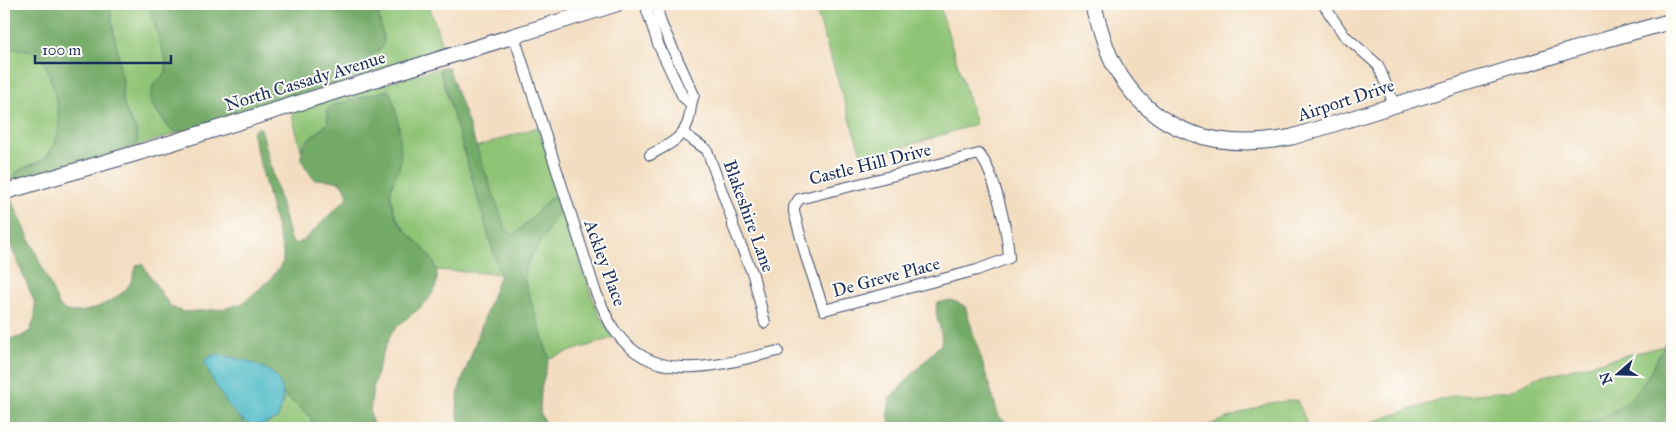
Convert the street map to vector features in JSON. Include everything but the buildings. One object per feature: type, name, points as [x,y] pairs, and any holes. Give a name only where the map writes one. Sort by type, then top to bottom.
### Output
[{"type":"main road","name":"North Cassady Avenue","points":[[4,192],[616,4]]},
{"type":"main road","name":"Airport Drive","points":[[1093,4],[1114,65],[1128,88],[1160,116],[1177,127],[1204,138],[1222,142],[1265,143],[1292,137],[1394,104],[1672,21]]},
{"type":"street","points":[[645,4],[658,44],[683,97],[690,103]]},
{"type":"street","points":[[650,155],[675,141],[683,133],[688,121],[690,103],[694,95],[661,23],[656,4]]},
{"type":"street","points":[[1323,4],[1344,34],[1378,66],[1394,104]]},
{"type":"street","name":"Ackley Place","points":[[514,36],[596,293],[614,330],[630,348],[658,365],[692,368],[778,350]]},
{"type":"street","name":"Blakeshire Lane","points":[[683,133],[703,145],[715,167],[733,226],[753,275],[765,323]]},
{"type":"street","name":"Castle Hill Drive","points":[[806,257],[794,212],[794,207],[799,199],[979,154],[988,165],[1009,241],[1009,258]]},
{"type":"street","name":"De Greve Place","points":[[806,257],[824,310],[983,268],[1009,258]]},
{"type":"green space","points":[[4,4],[109,4],[123,84],[122,98],[138,140],[134,147],[20,182],[14,181],[13,177],[16,173],[44,159],[48,155],[57,138],[59,120],[50,77],[42,59],[38,54],[30,51],[4,49]]},
{"type":"green space","points":[[109,4],[149,4],[166,62],[166,73],[153,85],[152,105],[170,129],[178,133],[134,147],[137,131],[126,111],[122,98],[123,84]]},
{"type":"green space","points":[[149,4],[376,4],[384,40],[382,48],[318,90],[178,133],[170,129],[150,100],[153,85],[166,73],[166,62]]},
{"type":"green space","points":[[376,4],[429,4],[443,49],[318,90],[382,48],[384,40]]},
{"type":"green space","points":[[814,4],[939,4],[976,124],[863,160]]},
{"type":"green space","points":[[4,49],[30,51],[38,54],[42,59],[50,77],[59,120],[57,138],[48,155],[44,159],[16,173],[13,177],[14,181],[4,176]]},
{"type":"green space","points":[[443,67],[440,70],[500,274],[436,270],[431,261],[402,226],[392,207],[390,192],[400,162],[327,111],[328,123],[305,142],[301,150],[291,111]]},
{"type":"green space","points":[[443,67],[448,67],[506,230],[512,235],[517,233],[552,196],[560,197],[563,204],[527,264],[524,279],[549,358],[541,389],[540,412],[547,428],[460,428],[457,407],[459,389],[500,274],[440,70]]},
{"type":"green space","points":[[388,90],[397,114],[401,148],[400,164],[392,185],[391,197],[393,208],[402,227],[430,257],[435,265],[437,274],[433,293],[423,305],[397,327],[383,352],[371,398],[370,412],[372,422],[377,428],[314,428],[310,416],[283,394],[275,375],[205,363],[209,374],[247,428],[21,428],[15,425],[4,428],[4,340],[20,337],[30,331],[35,317],[35,303],[4,230],[4,201],[8,199],[13,202],[60,307],[67,311],[75,312],[93,309],[119,295],[127,288],[137,265],[142,264],[171,307],[184,312],[223,309],[243,303],[271,279],[283,262],[283,252],[252,132],[257,128],[261,128],[290,239],[295,244],[303,241],[348,197],[344,186],[340,183],[332,180],[314,179],[302,161],[301,154],[303,148],[328,123],[327,111],[332,105]]},
{"type":"green space","points":[[538,127],[560,197],[552,196],[517,233],[512,235],[506,230],[476,147]]},
{"type":"green space","points":[[563,204],[596,309],[613,338],[549,358],[524,279],[527,264]]},
{"type":"green space","points":[[951,300],[965,306],[999,417],[1014,428],[891,428],[888,415],[890,398],[941,344],[942,339],[936,314],[937,303]]},
{"type":"green space","points":[[1672,329],[1672,428],[1570,428],[1610,413],[1624,404],[1645,381]]},
{"type":"green space","points":[[1664,346],[1646,381],[1633,399],[1608,416],[1579,426],[1570,428],[1353,428],[1453,396],[1510,391],[1535,378]]},
{"type":"green space","points":[[283,394],[310,416],[314,428],[247,428],[239,419],[255,426],[283,405]]},
{"type":"green space","points":[[1297,400],[1309,428],[1201,428],[1269,403]]},
{"type":"water","points":[[216,354],[257,365],[269,371],[277,379],[282,389],[282,402],[277,419],[255,426],[240,418],[232,410],[218,390],[205,363],[207,358]]}]
